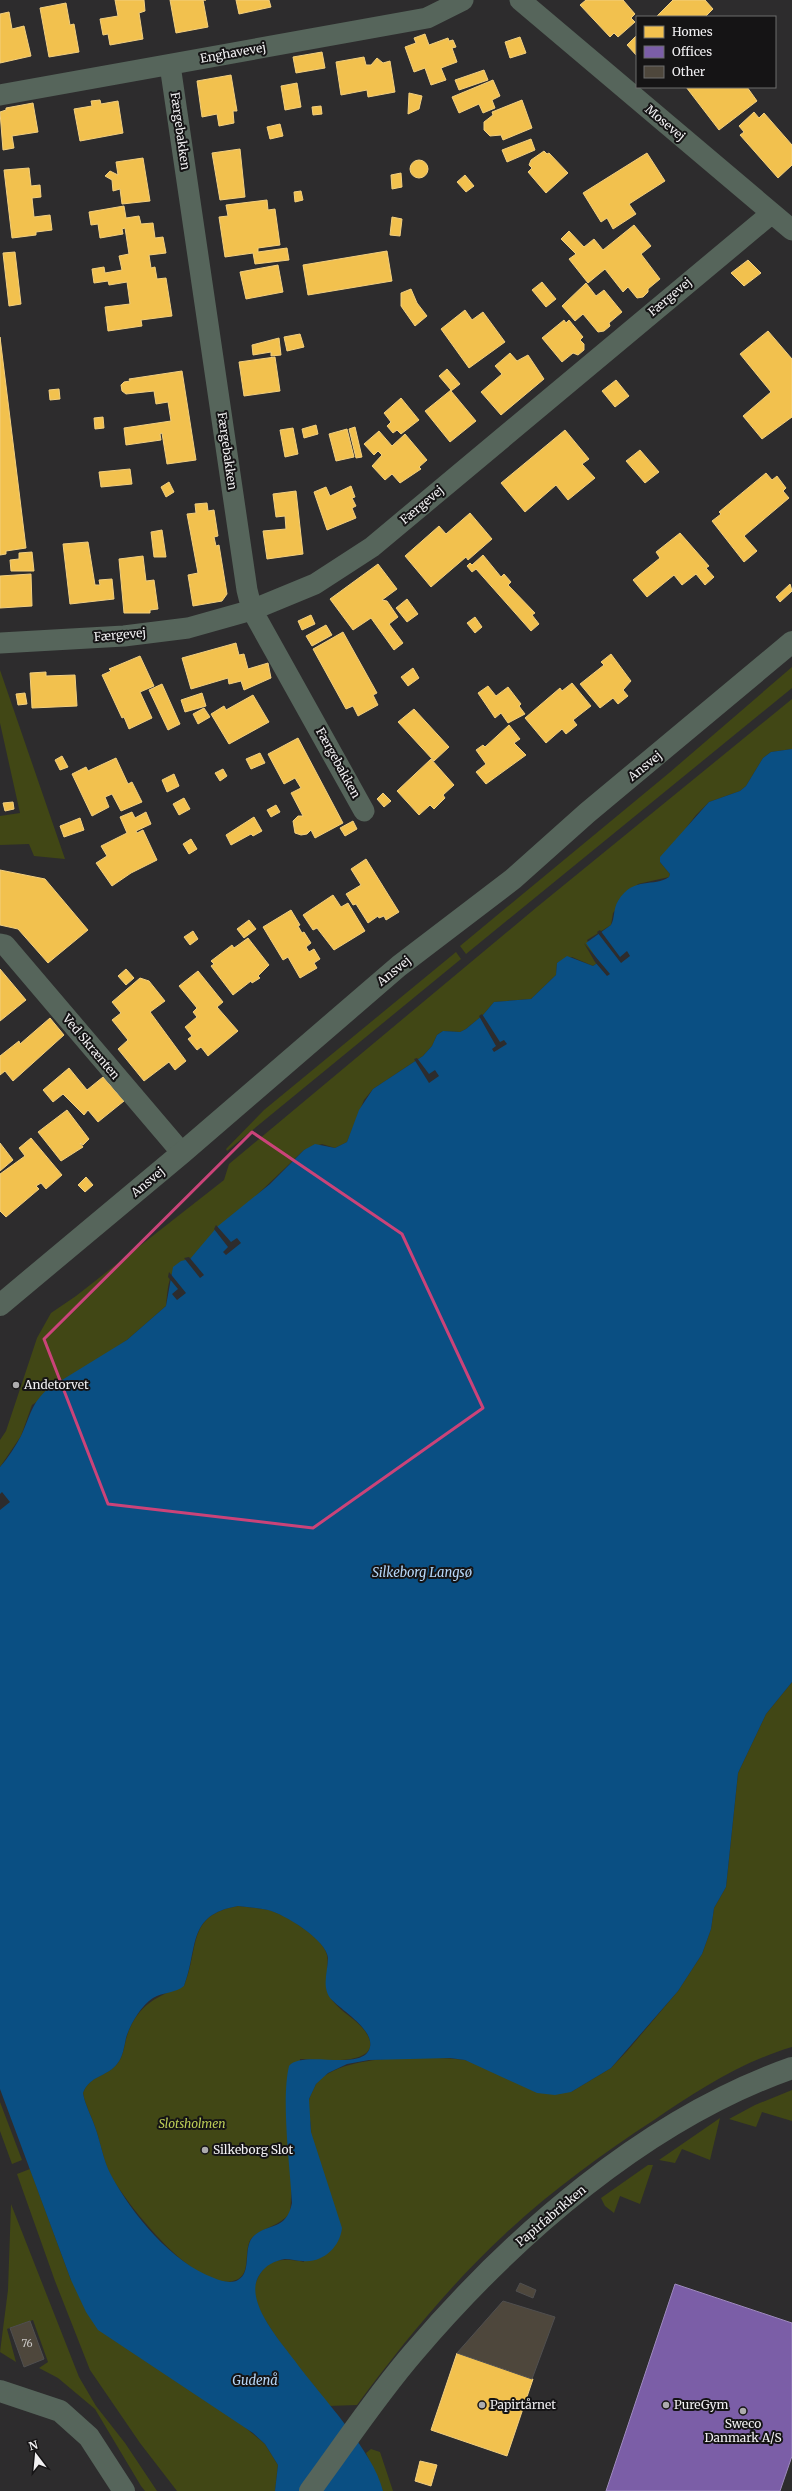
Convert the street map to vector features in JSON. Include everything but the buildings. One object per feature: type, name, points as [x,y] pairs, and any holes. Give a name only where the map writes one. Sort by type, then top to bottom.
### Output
[{"type":"street","name":"Enghavevej","points":[[0,95],[427,18],[463,0]]},
{"type":"street","name":"Mosevej","points":[[520,0],[792,230]]},
{"type":"street","name":"Færgebakken","points":[[170,65],[246,582],[252,610],[364,811]]},
{"type":"street","name":"Færgevej","points":[[0,643],[124,636],[188,628],[252,610],[315,584],[372,547],[772,213]]},
{"type":"street","name":"Ansvej","points":[[0,1305],[182,1153],[399,966],[513,879],[587,813],[792,642]]},
{"type":"street","name":"Ved Skrænten","points":[[0,944],[5,944],[182,1153]]},
{"type":"street","name":"Papirfabrikken","points":[[310,2491],[413,2353],[466,2295],[525,2236],[563,2203],[619,2162],[684,2119],[728,2094],[792,2068]]},
{"type":"street","points":[[0,2391],[60,2411],[89,2437],[124,2491]]},
{"type":"highlighted area","points":[[252,1132],[402,1234],[483,1408],[313,1528],[108,1504],[44,1339]]},
{"type":"green space","points":[[792,667],[792,688],[466,954],[460,946],[669,773]]},
{"type":"green space","points":[[0,670],[65,859],[34,856],[29,844],[0,845],[0,816],[20,813],[0,723]]},
{"type":"green space","points":[[792,699],[792,749],[771,752],[763,758],[746,786],[740,791],[709,802],[696,815],[660,862],[670,874],[669,877],[638,884],[613,913],[611,925],[587,940],[599,962],[593,966],[572,957],[557,963],[556,975],[531,999],[494,1002],[483,1015],[466,1029],[460,1032],[443,1031],[437,1035],[432,1046],[423,1056],[373,1089],[364,1100],[347,1142],[335,1148],[322,1144],[304,1150],[190,1259],[177,1266],[170,1277],[166,1306],[127,1340],[32,1405],[21,1436],[0,1467],[0,1440],[6,1431],[37,1338],[51,1313],[76,1296],[224,1180],[229,1164],[537,907]]},
{"type":"green space","points":[[456,952],[461,959],[227,1151],[226,1149],[264,1110]]},
{"type":"green space","points":[[792,1682],[792,2047],[773,2053],[737,2069],[703,2088],[615,2146],[577,2174],[522,2218],[465,2274],[427,2316],[357,2405],[328,2406],[274,2334],[257,2305],[254,2294],[255,2285],[266,2266],[282,2260],[304,2262],[311,2134],[309,2104],[316,2084],[328,2074],[344,2067],[364,2062],[386,2059],[430,2058],[465,2060],[571,2092],[611,2068],[678,1991],[702,1954],[711,1929],[714,1908],[726,1887],[738,1773],[766,1714]]},
{"type":"green space","name":"Slotsholmen","points":[[238,1906],[265,1909],[276,1912],[311,1934],[319,1941],[327,1955],[328,1966],[326,1984],[329,1995],[344,2012],[365,2031],[370,2043],[368,2051],[360,2056],[348,2059],[300,2059],[290,2213],[280,2222],[258,2233],[251,2239],[246,2268],[241,2277],[236,2280],[220,2281],[203,2274],[184,2262],[148,2225],[119,2189],[106,2164],[83,2093],[86,2087],[94,2079],[117,2064],[122,2055],[130,2028],[141,2011],[148,2004],[164,1994],[184,1986],[189,1972],[194,1946],[202,1925],[210,1917],[221,1910]]},
{"type":"green space","points":[[792,2090],[792,2121],[762,2112],[756,2127],[729,2119],[755,2105]]},
{"type":"green space","points":[[0,2102],[22,2160],[12,2164],[0,2131]]},
{"type":"green space","points":[[720,2118],[710,2160],[682,2149],[675,2163],[659,2160]]},
{"type":"green space","points":[[648,2165],[653,2165],[640,2204],[620,2196],[614,2213],[605,2206],[601,2198]]},
{"type":"green space","points":[[30,2169],[71,2280],[265,2444],[278,2465],[275,2491],[177,2491],[140,2443],[90,2370],[55,2281],[17,2174]]},
{"type":"green space","points":[[11,2204],[79,2377],[96,2406],[125,2443],[157,2491],[145,2491],[141,2486],[95,2409],[58,2378],[39,2368],[48,2362],[33,2320],[7,2329],[16,2362],[0,2352],[8,2290]]},
{"type":"green space","points":[[371,2449],[380,2452],[393,2491],[383,2491],[366,2453]]},
{"type":"water","name":"Silkeborg Langsø","points":[[792,749],[792,1682],[766,1714],[738,1773],[726,1887],[714,1908],[711,1929],[702,1954],[678,1991],[611,2068],[571,2092],[555,2095],[537,2093],[465,2060],[450,2058],[369,2060],[347,2064],[328,2073],[316,2084],[309,2099],[311,2132],[342,2228],[341,2235],[334,2247],[329,2252],[317,2259],[303,2261],[285,2259],[274,2262],[268,2266],[260,2274],[256,2284],[256,2295],[259,2307],[273,2331],[358,2441],[369,2458],[383,2491],[275,2491],[278,2465],[265,2444],[253,2433],[98,2330],[86,2312],[71,2280],[0,2089],[0,1467],[9,1456],[21,1436],[38,1399],[49,1388],[127,1340],[166,1306],[173,1267],[181,1261],[190,1259],[218,1226],[270,1184],[304,1150],[315,1144],[335,1148],[347,1142],[359,1110],[373,1089],[423,1056],[432,1046],[437,1035],[443,1031],[460,1032],[466,1029],[483,1015],[494,1002],[531,999],[556,975],[557,963],[567,956],[593,966],[599,962],[586,943],[611,925],[616,904],[624,893],[637,885],[657,882],[669,877],[670,874],[660,862],[660,857],[709,802],[740,791],[746,786],[763,758],[771,752]],"holes":[[[238,1906],[265,1909],[275,1912],[294,1922],[320,1943],[326,1951],[328,1958],[326,1979],[326,1989],[328,1994],[331,1999],[356,2020],[367,2033],[370,2040],[370,2047],[365,2055],[357,2059],[296,2061],[289,2066],[286,2115],[292,2203],[285,2219],[275,2226],[257,2233],[252,2238],[249,2243],[245,2272],[238,2280],[229,2282],[214,2278],[198,2271],[183,2261],[168,2249],[142,2221],[120,2190],[108,2169],[83,2093],[86,2087],[94,2079],[113,2068],[119,2061],[130,2027],[144,2006],[153,1998],[177,1990],[184,1986],[197,1935],[202,1925],[210,1917],[221,1910]]]},
{"type":"pier","points":[[600,930],[620,957],[627,951],[630,956],[621,963],[597,932]]},
{"type":"pier","points":[[584,943],[610,974],[607,976],[595,962]]},
{"type":"pier","points":[[482,1014],[500,1042],[504,1040],[507,1044],[494,1052],[492,1049],[496,1046],[479,1016]]},
{"type":"pier","points":[[417,1058],[429,1074],[435,1070],[439,1076],[429,1083],[414,1059]]},
{"type":"pier","points":[[216,1225],[231,1242],[237,1238],[241,1243],[226,1255],[223,1252],[228,1247],[214,1229]]},
{"type":"pier","points":[[189,1257],[204,1275],[200,1278],[184,1258]]},
{"type":"pier","points":[[169,1272],[186,1293],[177,1300],[172,1294],[178,1289],[168,1277]]},
{"type":"pier","points":[[2,1492],[10,1502],[0,1510],[0,1494]]},
{"type":"place","name":"Andetorvet","points":[[16,1385]]},
{"type":"place","name":"Silkeborg Slot","points":[[205,2150]]},
{"type":"place","name":"Papirtårnet","points":[[482,2405]]},
{"type":"place","name":"PureGym","points":[[666,2405]]},
{"type":"place","name":"Sweco Danmark A/S","points":[[743,2411]]},
{"type":"water label","name":"Gudenå","points":[[255,2380]]}]
